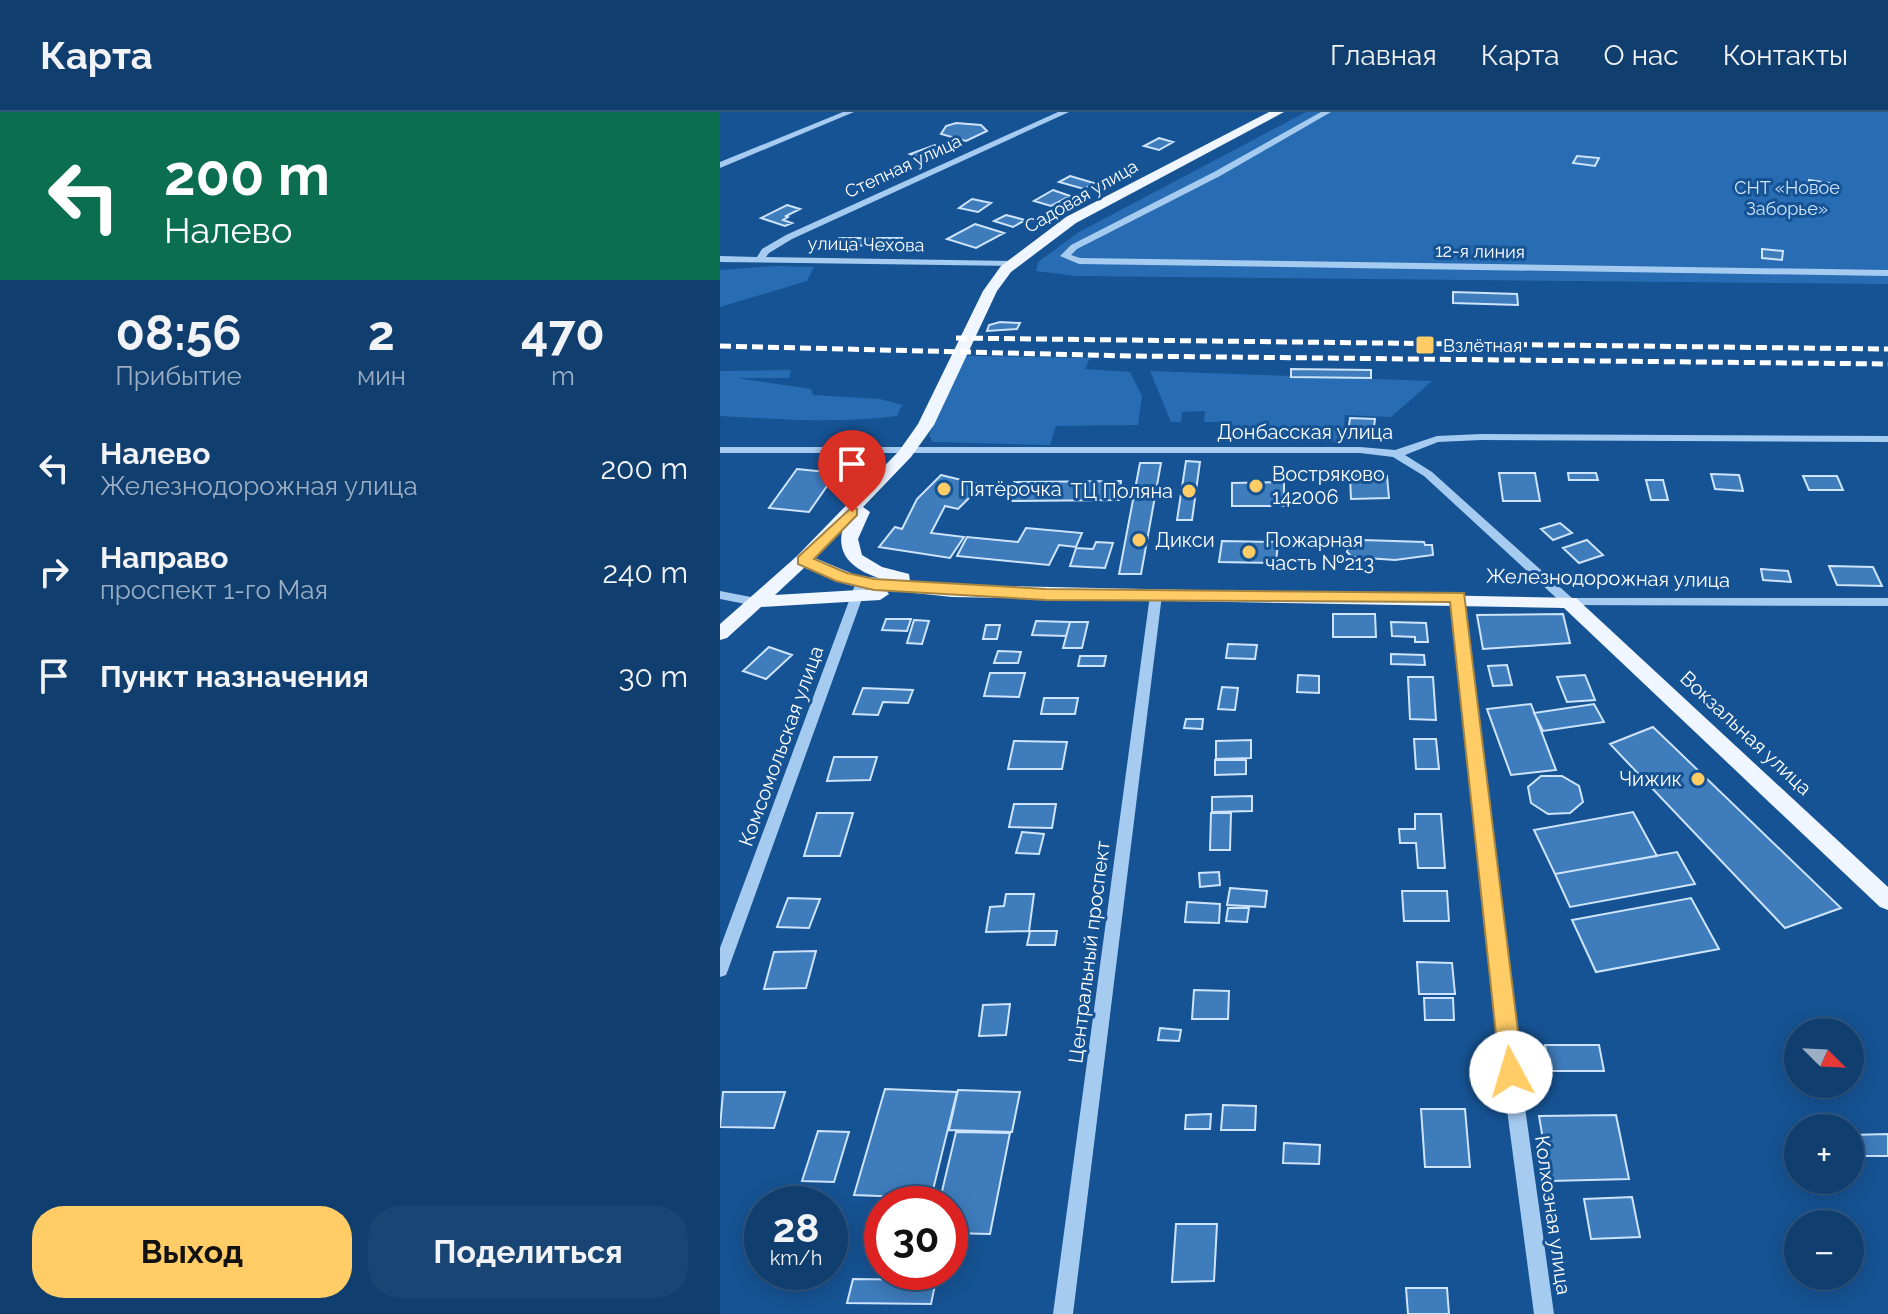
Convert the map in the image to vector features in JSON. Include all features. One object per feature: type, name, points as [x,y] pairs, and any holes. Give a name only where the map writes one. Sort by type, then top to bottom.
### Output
[{"type":"main road","name":"Садовая улица","points":[[895,467],[926,425],[990,291],[1013,264],[1047,235],[1085,212],[1278,112]]},
{"type":"main road","points":[[720,634],[803,560],[895,467]]},
{"type":"main road","points":[[895,467],[849,531],[847,542],[853,557],[868,567],[897,577],[1000,593]]},
{"type":"main road","points":[[803,560],[860,588]]},
{"type":"main road","name":"Железнодорожная улица","points":[[756,602],[860,588],[1000,593],[1458,597],[1569,602]]},
{"type":"main road","name":"Вокзальная улица","points":[[1569,602],[1888,901]]},
{"type":"street","points":[[720,165],[850,112]]},
{"type":"street","name":"Степная улица","points":[[760,259],[765,251],[789,237],[1065,112]]},
{"type":"street","name":"12-я линия","points":[[1327,112],[1217,174],[1074,247],[1065,256],[1072,259],[1888,273]]},
{"type":"street","name":"улица Чехова","points":[[720,259],[1013,264]]},
{"type":"street","name":"Донбасская улица","points":[[720,450],[1360,450],[1396,454],[1419,444],[1455,438],[1888,439]]},
{"type":"street","points":[[1396,454],[1428,474],[1569,602]]},
{"type":"street","name":"Комсомольская улица","points":[[720,970],[860,588]]},
{"type":"street","points":[[720,595],[756,602]]},
{"type":"street","name":"Центральный проспект","points":[[1063,1314],[1156,595]]},
{"type":"street","name":"Колхозная улица","points":[[1458,597],[1511,1072],[1544,1314]]},
{"type":"street","name":"Железнодорожная улица","points":[[1569,602],[1888,602]]},
{"type":"green space","name":"СНТ «Новое Заборье»","points":[[1306,112],[1888,112],[1888,284],[1076,276],[1036,271],[1038,262],[1079,232]]},
{"type":"green space","points":[[814,267],[807,281],[720,307],[720,270]]},
{"type":"green space","points":[[965,356],[1090,358],[1085,369],[1130,372],[1142,396],[1138,425],[1056,426],[1050,445],[933,442],[929,435]]},
{"type":"green space","points":[[791,370],[789,378],[737,378],[811,389],[813,395],[880,399],[902,405],[897,416],[853,420],[720,416],[720,371]]},
{"type":"green space","points":[[1150,371],[1432,381],[1391,417],[1345,415],[1343,442],[1223,439],[1226,422],[1204,422],[1205,411],[1182,412],[1181,422],[1171,422]]},
{"type":"building","points":[[956,123],[981,125],[987,131],[966,141],[941,134],[946,126]]},
{"type":"building","points":[[1159,138],[1173,142],[1159,150],[1144,146]]},
{"type":"building","points":[[935,145],[942,149],[935,151],[941,154],[924,160],[910,154]]},
{"type":"building","points":[[1577,156],[1599,158],[1595,166],[1573,163]]},
{"type":"building","points":[[1070,176],[1094,183],[1084,189],[1059,182]]},
{"type":"building","points":[[1809,180],[1837,184],[1836,194],[1808,190]]},
{"type":"building","points":[[1053,190],[1070,196],[1051,206],[1034,201]]},
{"type":"building","points":[[972,199],[991,203],[978,212],[959,208]]},
{"type":"building","points":[[787,205],[800,209],[783,220],[792,223],[785,226],[761,218]]},
{"type":"building","points":[[1006,215],[1025,220],[1013,227],[994,221]]},
{"type":"building","points":[[975,224],[1004,233],[976,248],[947,239]]},
{"type":"building","points":[[839,238],[902,238],[898,246],[834,245]]},
{"type":"building","points":[[1762,249],[1783,251],[1782,260],[1762,258]]},
{"type":"building","points":[[1453,292],[1517,294],[1518,305],[1453,303]]},
{"type":"building","points":[[1020,323],[1017,329],[987,331],[989,325]]},
{"type":"building","points":[[1291,369],[1371,370],[1371,378],[1291,377]]},
{"type":"building","points":[[1350,418],[1375,419],[1373,435],[1348,433]]},
{"type":"building","name":"ТЦ Поляна","points":[[1186,461],[1200,462],[1192,520],[1177,520]]},
{"type":"building","points":[[1140,463],[1161,463],[1141,574],[1119,574]]},
{"type":"building","points":[[797,469],[836,473],[809,512],[769,508]]},
{"type":"building","points":[[1499,473],[1535,473],[1540,501],[1503,501]]},
{"type":"building","points":[[1568,473],[1596,473],[1598,480],[1569,480]]},
{"type":"building","points":[[1711,474],[1739,475],[1743,491],[1715,489]]},
{"type":"building","points":[[941,475],[982,485],[958,509],[945,506],[931,533],[964,537],[950,558],[879,547],[895,527],[902,529],[917,499]]},
{"type":"building","points":[[1350,476],[1387,476],[1389,498],[1351,499]]},
{"type":"building","points":[[1803,476],[1837,476],[1843,490],[1809,490]]},
{"type":"building","points":[[1646,480],[1663,480],[1668,500],[1651,500]]},
{"type":"building","points":[[1121,481],[1119,500],[1009,501],[1014,482]]},
{"type":"building","points":[[1284,482],[1284,506],[1232,506],[1232,483]]},
{"type":"building","points":[[1560,523],[1572,533],[1553,540],[1541,529]]},
{"type":"building","points":[[1026,528],[1082,533],[1076,547],[1059,545],[1049,565],[957,556],[967,537],[1018,542]]},
{"type":"building","points":[[1363,540],[1424,542],[1425,545],[1432,545],[1433,555],[1395,560],[1352,557],[1347,552],[1348,547]]},
{"type":"building","points":[[1587,540],[1603,555],[1579,563],[1563,548]]},
{"type":"building","name":"Пожарная часть №213","points":[[1222,541],[1278,542],[1276,563],[1219,562]]},
{"type":"building","points":[[1096,542],[1113,543],[1105,568],[1070,566],[1076,548],[1093,549]]},
{"type":"building","points":[[1829,566],[1873,567],[1882,586],[1837,585]]},
{"type":"building","points":[[1761,569],[1788,571],[1791,582],[1763,580]]},
{"type":"building","points":[[1333,614],[1375,614],[1376,637],[1333,637]]},
{"type":"building","points":[[1563,614],[1570,643],[1483,649],[1477,615]]},
{"type":"building","points":[[886,619],[911,619],[907,631],[882,630]]},
{"type":"building","points":[[914,620],[929,621],[922,644],[907,643]]},
{"type":"building","points":[[1036,621],[1070,622],[1066,636],[1032,635]]},
{"type":"building","points":[[1070,622],[1088,622],[1082,648],[1063,648]]},
{"type":"building","points":[[1391,622],[1426,623],[1428,642],[1415,642],[1415,637],[1392,636]]},
{"type":"building","points":[[986,625],[1000,625],[997,639],[983,639]]},
{"type":"building","points":[[1228,644],[1257,645],[1255,659],[1226,658]]},
{"type":"building","points":[[769,647],[792,655],[766,679],[743,671]]},
{"type":"building","points":[[998,651],[1021,652],[1018,663],[994,663]]},
{"type":"building","points":[[1391,654],[1424,655],[1425,665],[1391,664]]},
{"type":"building","points":[[1080,656],[1106,656],[1104,666],[1078,666]]},
{"type":"building","points":[[1507,665],[1512,685],[1493,686],[1488,666]]},
{"type":"building","points":[[990,673],[1025,673],[1019,697],[984,696]]},
{"type":"building","points":[[1298,675],[1319,676],[1319,693],[1297,692]]},
{"type":"building","points":[[1585,675],[1595,700],[1567,702],[1557,677]]},
{"type":"building","points":[[1408,677],[1433,677],[1436,720],[1410,719]]},
{"type":"building","points":[[1222,687],[1238,688],[1235,710],[1218,709]]},
{"type":"building","points":[[863,688],[913,690],[908,703],[883,702],[878,715],[853,714]]},
{"type":"building","points":[[1044,698],[1078,698],[1075,714],[1041,714]]},
{"type":"building","points":[[1531,704],[1556,770],[1511,775],[1487,709]]},
{"type":"building","points":[[1594,704],[1604,722],[1543,731],[1534,713]]},
{"type":"building","points":[[1186,719],[1203,719],[1202,729],[1184,728]]},
{"type":"building","points":[[1653,727],[1841,908],[1785,928],[1610,744]]},
{"type":"building","points":[[1414,739],[1436,739],[1439,769],[1416,769]]},
{"type":"building","points":[[1251,740],[1251,758],[1216,759],[1216,741]]},
{"type":"building","points":[[1014,741],[1067,742],[1062,769],[1008,769]]},
{"type":"building","points":[[834,757],[877,757],[870,780],[827,781]]},
{"type":"building","points":[[1215,760],[1246,760],[1246,774],[1215,775]]},
{"type":"building","points":[[1541,776],[1562,776],[1579,786],[1583,802],[1570,813],[1548,814],[1531,803],[1528,787]]},
{"type":"building","points":[[1252,796],[1252,811],[1212,812],[1212,797]]},
{"type":"building","points":[[1014,804],[1056,804],[1052,828],[1009,827]]},
{"type":"building","points":[[1633,812],[1657,856],[1555,874],[1534,830]]},
{"type":"building","points":[[817,813],[853,813],[840,856],[804,856]]},
{"type":"building","points":[[1211,813],[1231,813],[1230,850],[1210,850]]},
{"type":"building","points":[[1415,814],[1441,814],[1445,868],[1418,868],[1416,843],[1400,843],[1399,829],[1415,829]]},
{"type":"building","points":[[1022,832],[1044,834],[1039,854],[1016,853]]},
{"type":"building","points":[[1677,852],[1695,884],[1570,907],[1555,874]]},
{"type":"building","points":[[1219,872],[1220,885],[1200,887],[1199,873]]},
{"type":"building","points":[[1230,888],[1267,891],[1265,907],[1227,905]]},
{"type":"building","points":[[1402,891],[1447,891],[1449,921],[1404,921]]},
{"type":"building","points":[[1006,894],[1034,894],[1029,931],[986,932],[990,907],[1004,906]]},
{"type":"building","points":[[788,898],[820,899],[809,928],[777,927]]},
{"type":"building","points":[[1691,898],[1719,949],[1596,972],[1572,920]]},
{"type":"building","points":[[1187,902],[1220,904],[1219,923],[1185,922]]},
{"type":"building","points":[[1228,908],[1249,908],[1247,922],[1226,921]]},
{"type":"building","points":[[1030,931],[1057,931],[1055,945],[1027,945]]},
{"type":"building","points":[[816,951],[806,988],[764,989],[774,952]]},
{"type":"building","points":[[1417,962],[1452,963],[1455,994],[1419,994]]},
{"type":"building","points":[[1194,990],[1229,991],[1228,1019],[1192,1019]]},
{"type":"building","points":[[1424,998],[1453,998],[1454,1020],[1425,1020]]},
{"type":"building","points":[[1010,1004],[1006,1035],[979,1036],[983,1005]]},
{"type":"building","points":[[1160,1028],[1181,1030],[1179,1041],[1158,1040]]},
{"type":"building","points":[[1545,1045],[1599,1045],[1604,1071],[1549,1071]]},
{"type":"building","points":[[885,1089],[957,1092],[934,1186],[864,1186],[864,1195],[854,1195]]},
{"type":"building","points":[[958,1090],[1020,1092],[1012,1132],[949,1130]]},
{"type":"building","points":[[723,1092],[785,1092],[774,1128],[720,1127]]},
{"type":"building","points":[[1223,1105],[1256,1106],[1255,1130],[1221,1130]]},
{"type":"building","points":[[1421,1109],[1465,1109],[1470,1167],[1425,1167]]},
{"type":"building","points":[[1211,1114],[1210,1129],[1185,1129],[1186,1115]]},
{"type":"building","points":[[1616,1115],[1629,1179],[1550,1181],[1539,1116]]},
{"type":"building","points":[[818,1131],[849,1132],[834,1182],[802,1181]]},
{"type":"building","points":[[956,1132],[1010,1133],[990,1234],[968,1233],[968,1186],[943,1186]]},
{"type":"building","points":[[1888,1134],[1888,1156],[1864,1156],[1864,1135]]},
{"type":"building","points":[[1284,1143],[1320,1145],[1319,1164],[1283,1163]]},
{"type":"building","points":[[1632,1197],[1640,1237],[1591,1239],[1584,1199]]},
{"type":"building","points":[[1176,1224],[1217,1224],[1214,1281],[1172,1282]]},
{"type":"building","points":[[853,1279],[864,1279],[864,1290],[934,1290],[931,1304],[847,1303]]},
{"type":"building","points":[[1406,1288],[1447,1288],[1449,1314],[1408,1314]]},
{"type":"railway","points":[[956,338],[1888,349]]},
{"type":"railway","points":[[720,346],[1130,356],[1888,364]]},
{"type":"place","name":"Взлётная","points":[[1425,345]]},
{"type":"place","name":"Востряково 142006","points":[[1256,486]]},
{"type":"place","name":"Пятёрочка","points":[[944,489]]},
{"type":"place","name":"ТЦ Поляна","points":[[1189,491]]},
{"type":"place","name":"Дикси","points":[[1139,540]]},
{"type":"place","name":"Пожарная часть №213","points":[[1249,552]]},
{"type":"place","name":"Чижик","points":[[1698,779]]},
{"type":"route","points":[[852,512],[803,560],[842,577],[874,585],[1046,594],[1458,597],[1511,1072]]}]
